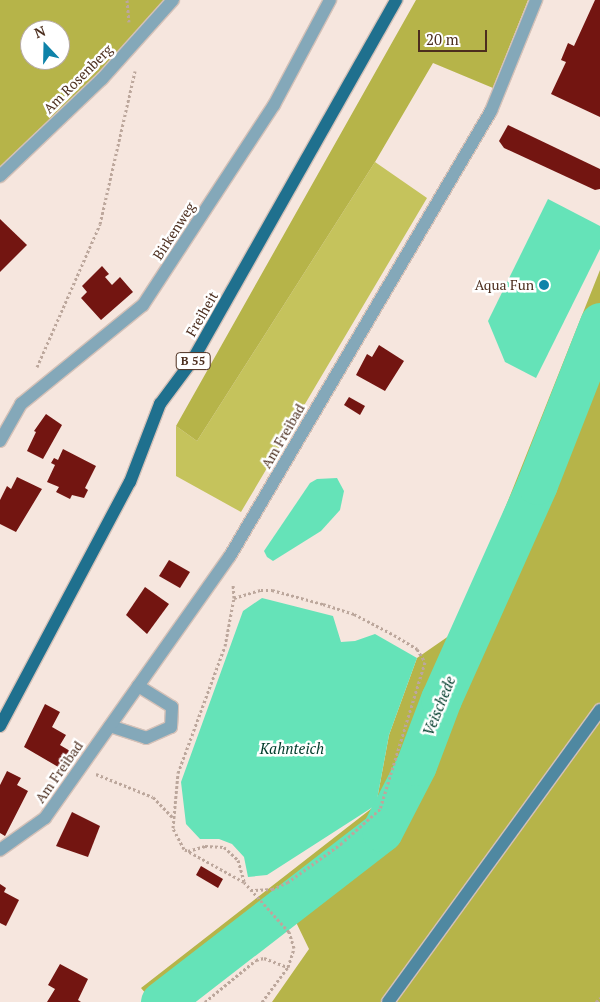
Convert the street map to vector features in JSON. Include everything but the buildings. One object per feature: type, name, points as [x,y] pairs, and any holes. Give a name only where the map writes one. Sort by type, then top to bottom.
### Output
[{"type":"main road","name":"Freiheit","points":[[0,726],[130,482],[160,404],[192,361],[396,0]]},
{"type":"main road","points":[[388,1002],[600,710]]},
{"type":"street","name":"Am Rosenberg","points":[[0,176],[132,45],[173,0]]},
{"type":"street","name":"Birkenweg","points":[[0,441],[21,404],[142,306],[274,105],[330,0]]},
{"type":"street","name":"Am Freibad","points":[[0,850],[45,818],[230,556],[491,112],[536,0]]},
{"type":"street","points":[[110,726],[146,738],[171,727],[172,707],[138,686]]},
{"type":"path","points":[[36,368],[100,224],[135,70],[127,0]]},
{"type":"path","points":[[230,556],[234,598],[225,646],[178,773],[172,818],[176,838],[188,851],[244,882],[284,925],[294,948],[288,967],[262,1002]]},
{"type":"path","points":[[234,598],[261,590],[272,590],[331,606],[394,635],[416,649],[425,662],[380,809],[342,843],[288,882],[273,889],[252,890]]},
{"type":"path","points":[[81,767],[153,797],[172,818]]},
{"type":"path","points":[[188,851],[205,846],[224,847],[238,860],[244,882]]},
{"type":"path","points":[[205,1002],[256,960],[264,958],[288,967]]},
{"type":"path","points":[[596,1002],[600,998]]},
{"type":"shaded area","points":[[0,0],[173,0],[0,176]]},
{"type":"shaded area","points":[[416,0],[528,0],[493,88],[433,63],[375,162],[197,441],[176,426]]},
{"type":"shaded area","points":[[375,162],[427,198],[241,512],[176,476],[176,426],[197,441]]},
{"type":"shaded area","points":[[600,270],[600,1002],[272,1002],[309,949],[294,918],[191,1002],[153,1002],[141,988],[376,805],[389,735],[417,658],[456,631]]},
{"type":"water","name":"Aqua Fun","points":[[548,199],[600,226],[600,249],[536,378],[505,362],[488,321]]},
{"type":"water","points":[[337,478],[344,491],[340,510],[321,531],[273,561],[267,557],[264,551],[310,483],[317,479]]},
{"type":"water","name":"Kahnteich","points":[[262,598],[333,616],[341,642],[355,641],[375,634],[417,658],[389,735],[376,805],[267,875],[248,877],[244,857],[232,844],[219,839],[200,839],[186,824],[181,782],[243,611]]},
{"type":"waterway","name":"Veischede","points":[[161,1002],[382,831],[416,765],[441,699],[537,484],[600,323]]},
{"type":"place","name":"Aqua Fun","points":[[544,285]]}]
